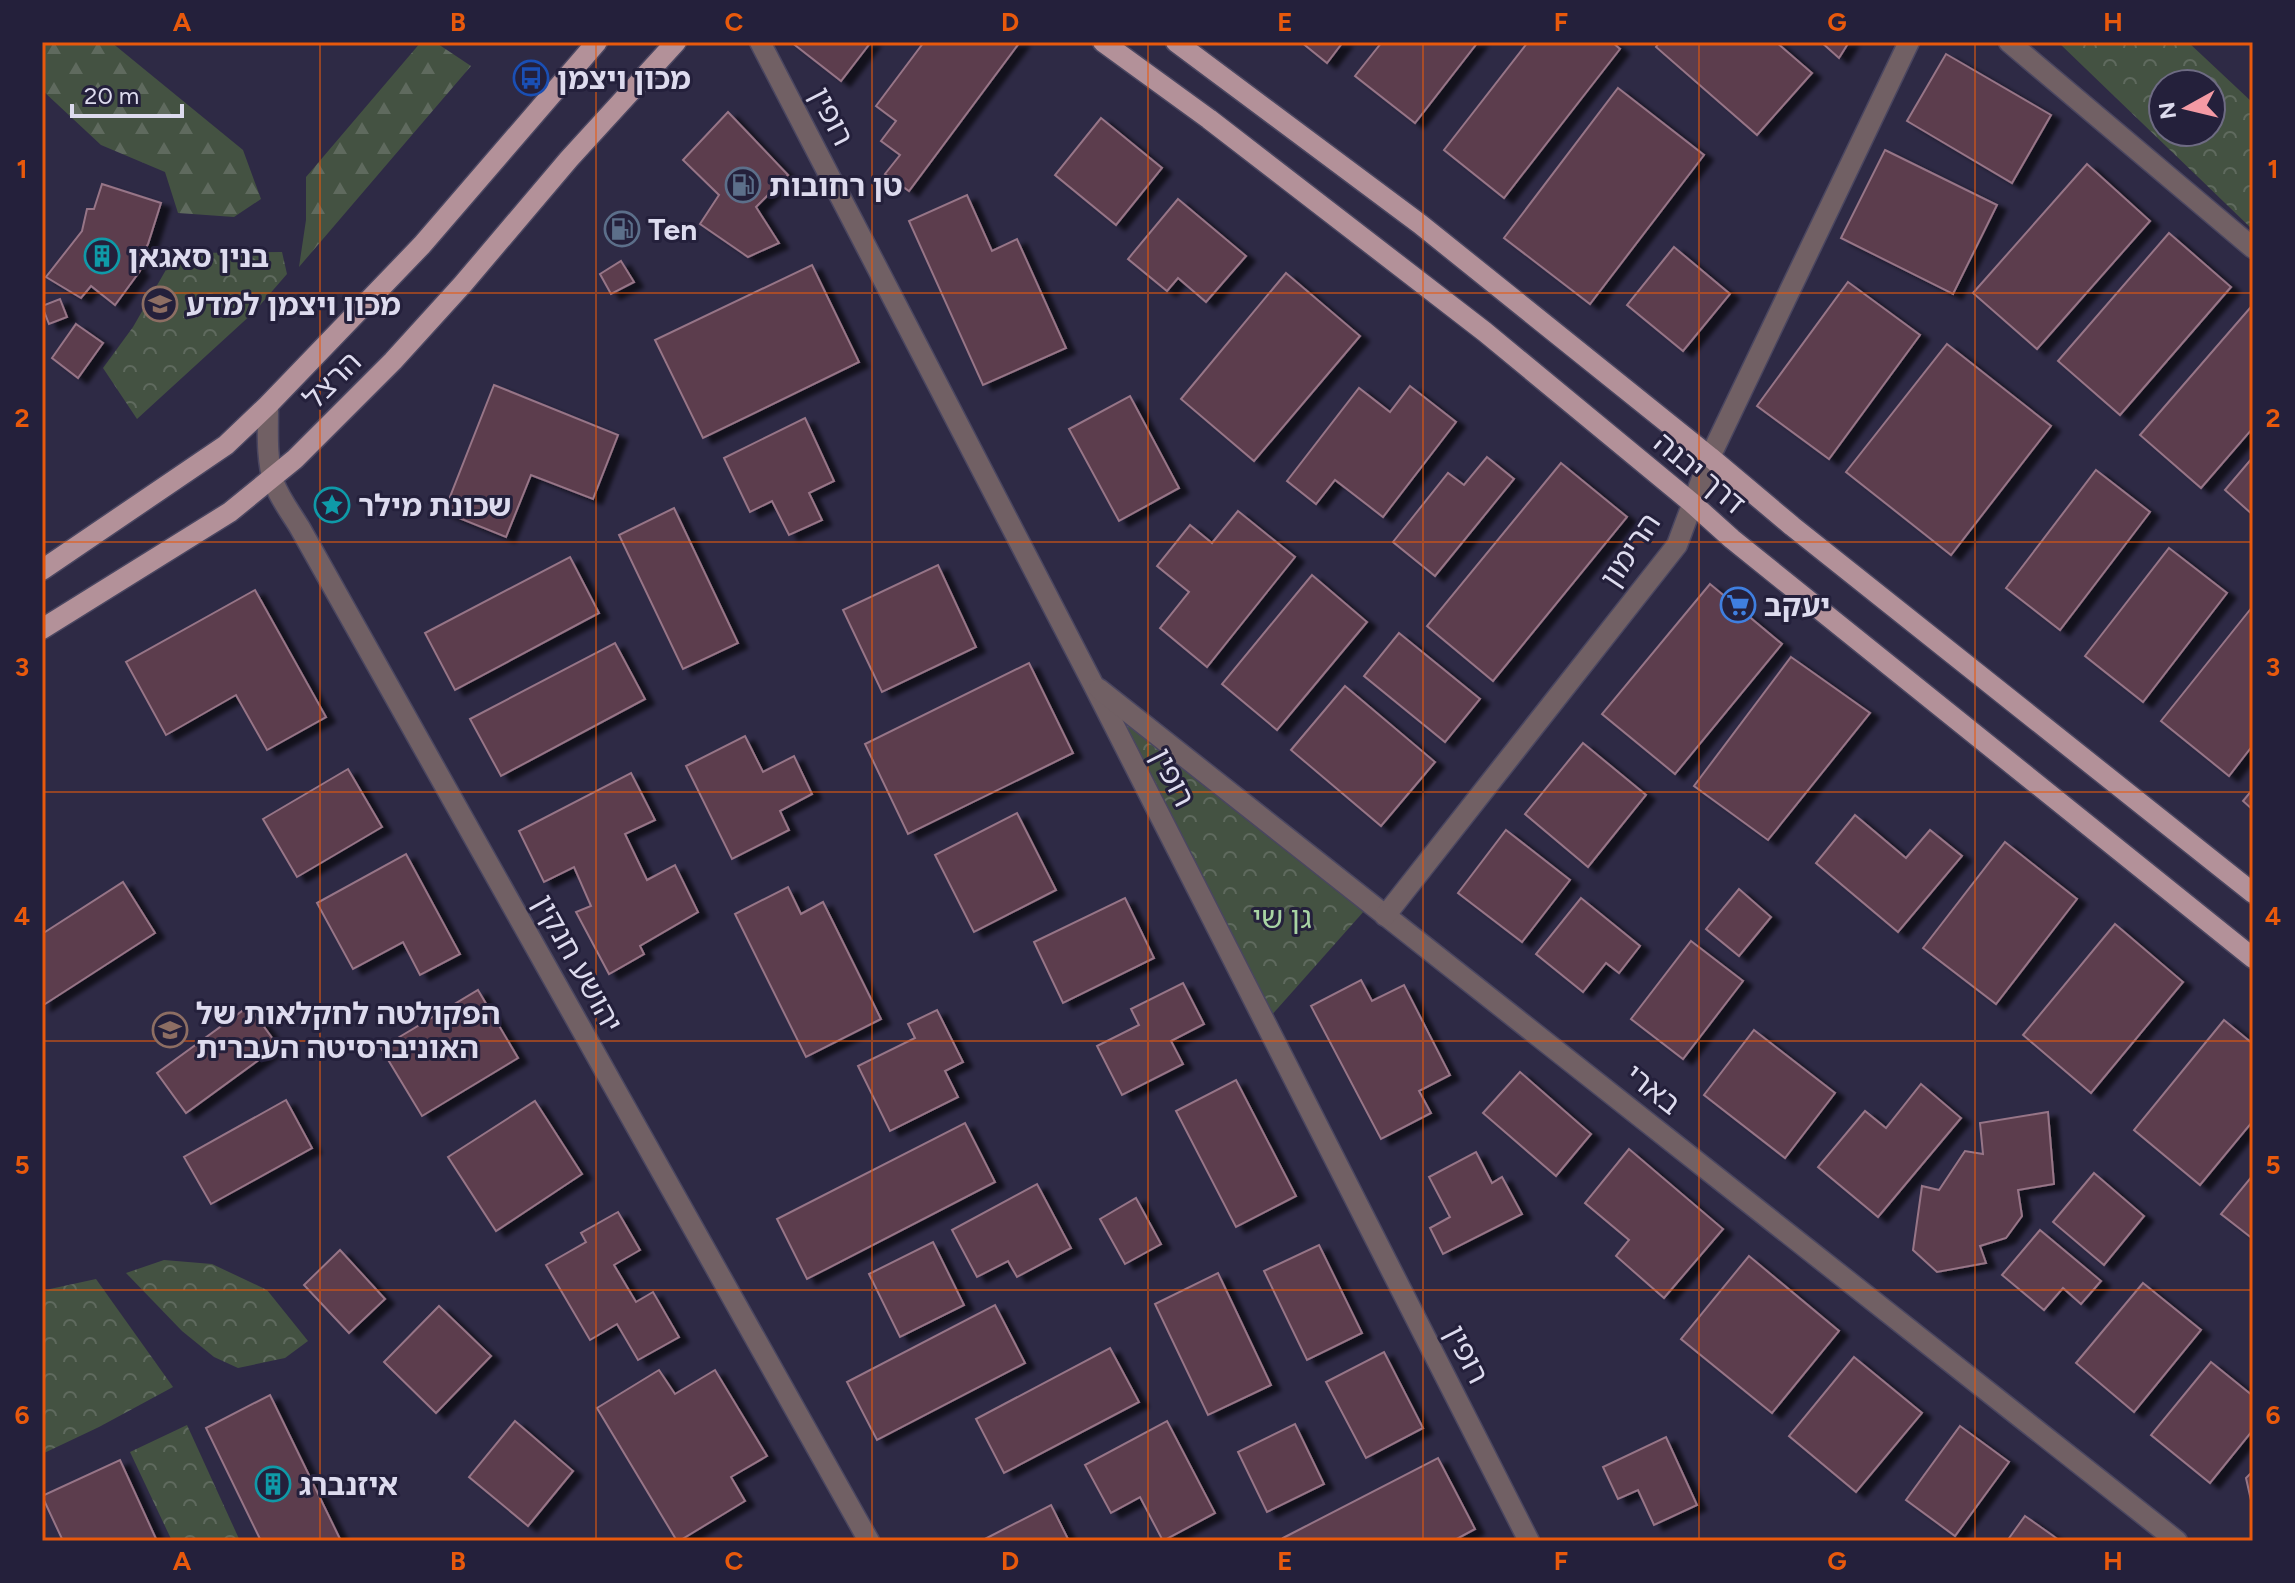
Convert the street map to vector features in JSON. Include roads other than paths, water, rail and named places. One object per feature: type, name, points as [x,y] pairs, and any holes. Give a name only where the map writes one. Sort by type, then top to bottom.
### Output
[{"type":"main road","name":"הרצל","points":[[42,570],[226,445],[422,245],[597,42]]},
{"type":"main road","name":"הרצל","points":[[42,629],[230,512],[273,479],[393,361],[676,42]]},
{"type":"main road","name":"דרך יבנה","points":[[1103,42],[1209,119],[1485,332],[1732,539],[2253,958]]},
{"type":"main road","name":"דרך יבנה","points":[[1176,42],[1420,224],[1804,536],[2253,893]]},
{"type":"street","name":"רופין","points":[[760,42],[1093,684],[1529,1541]]},
{"type":"street","name":"הרימון","points":[[1385,916],[1677,545],[1710,457],[1909,42]]},
{"type":"street","points":[[2009,42],[2253,248]]},
{"type":"street","name":"יהושע חנקין","points":[[268,405],[268,441],[273,479],[279,494],[869,1541]]},
{"type":"street","name":"בארי","points":[[1093,684],[2177,1541]]},
{"type":"place","name":"מכון ויצמן","points":[[531,78]]},
{"type":"place","name":"טן רחובות","points":[[743,185]]},
{"type":"place","name":"Ten","points":[[622,229]]},
{"type":"place","name":"בנין סאגאן","points":[[102,256]]},
{"type":"place","name":"מכון ויצמן למדע","points":[[160,304]]},
{"type":"place","name":"שכונת מילר","points":[[332,505]]},
{"type":"place","name":"יעקב","points":[[1738,605]]},
{"type":"place","name":"הפקולטה לחקלאות של האוניברסיטה העברית","points":[[170,1030]]},
{"type":"place","name":"איזנברג","points":[[273,1484]]},
{"type":"park label","name":"גן שי","points":[[1282,917]]}]
